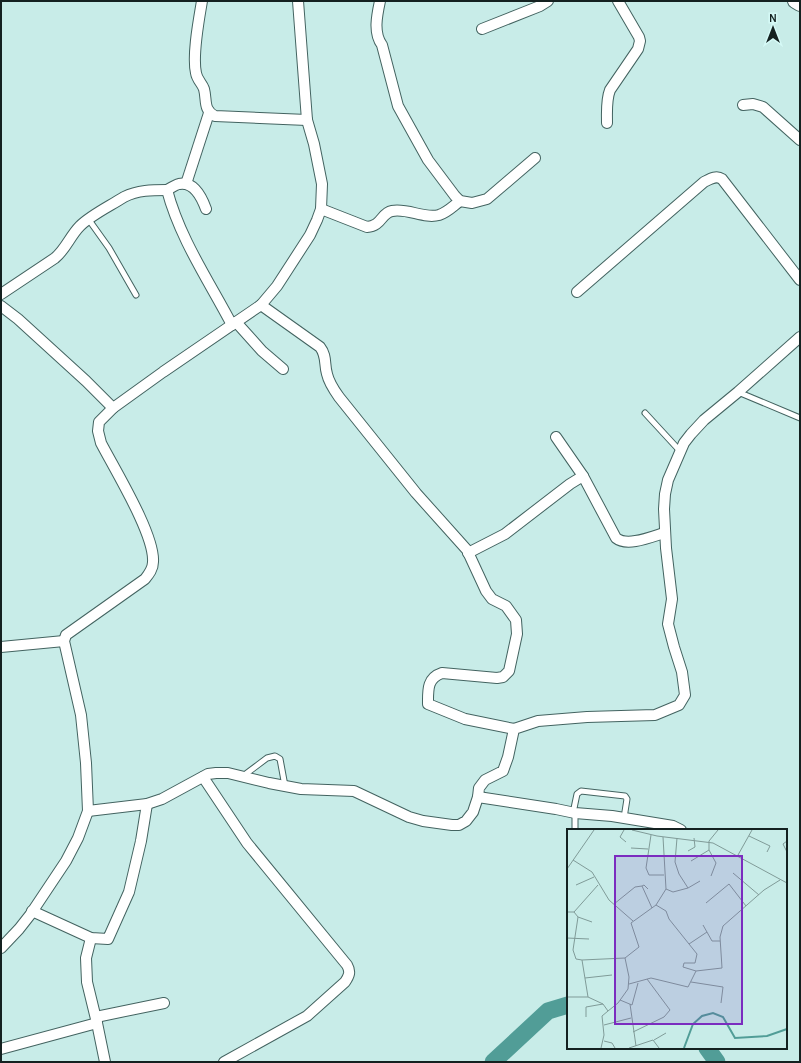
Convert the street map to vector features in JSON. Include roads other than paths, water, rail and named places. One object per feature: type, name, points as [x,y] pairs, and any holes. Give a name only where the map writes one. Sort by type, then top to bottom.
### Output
[{"type":"main road","points":[[795,1],[800,4]]},
{"type":"street","points":[[186,184],[209,113],[203,87],[199,82],[196,73],[195,56],[202,1]]},
{"type":"street","points":[[1,948],[19,929],[66,861],[78,838],[88,811],[86,763],[81,715],[64,641],[66,635],[145,578],[151,572],[153,562],[152,547],[144,526],[101,443],[98,431],[99,422],[113,408],[261,305],[277,286],[310,235],[321,209],[322,184],[314,144],[307,120],[298,1]]},
{"type":"street","points":[[380,1],[377,22],[377,39],[382,45],[398,106],[428,160],[455,196],[460,201],[472,203],[487,199],[536,158]]},
{"type":"street","points":[[482,29],[540,6],[548,1]]},
{"type":"street","points":[[607,123],[607,105],[610,90],[638,48],[640,41],[618,1]]},
{"type":"street","points":[[744,105],[753,104],[763,107],[800,140]]},
{"type":"street","points":[[209,113],[214,116],[307,120]]},
{"type":"street","points":[[577,292],[704,182],[718,177],[722,179],[800,280]]},
{"type":"street","points":[[1,294],[55,258],[63,251],[72,235],[81,225],[131,193],[152,190],[167,190],[179,184],[186,184],[200,195],[206,209]]},
{"type":"street","points":[[167,190],[177,220],[191,250],[234,324],[283,369]]},
{"type":"street","points":[[321,209],[367,227],[373,226],[392,211],[439,215],[447,212],[460,201]]},
{"type":"street","points":[[261,305],[320,347],[324,353],[327,376],[330,384],[339,397],[416,494],[468,553],[486,591],[492,599],[506,606],[516,620],[517,634],[509,671],[503,677],[497,678],[442,673],[436,675],[431,679],[428,693],[428,704],[465,719],[514,729],[538,721],[655,715],[679,704],[685,695],[682,672],[668,624],[672,599],[664,533],[665,494],[668,480],[680,451],[690,434],[704,420],[800,337]]},
{"type":"street","points":[[1,306],[18,319],[86,380],[113,408]]},
{"type":"street","points":[[556,437],[583,476],[616,538],[620,541],[627,542],[664,533]]},
{"type":"street","points":[[468,553],[505,534],[570,484],[583,476]]},
{"type":"street","points":[[1,647],[64,641]]},
{"type":"street","points":[[88,811],[147,804],[162,799],[203,777],[216,773],[228,773],[301,789],[354,791],[409,817],[423,821],[459,825],[466,821],[473,812],[478,797],[479,788],[485,780],[503,771],[508,757],[514,729]]},
{"type":"street","points":[[203,777],[247,843],[350,969],[349,976],[345,982],[307,1016],[224,1062]]},
{"type":"street","points":[[478,797],[574,813],[624,818],[673,826],[679,829]]},
{"type":"street","points":[[32,911],[91,938],[108,939],[129,892],[141,841],[147,804]]},
{"type":"street","points":[[91,938],[86,958],[87,982],[97,1020],[105,1062]]},
{"type":"street","points":[[1,1049],[97,1020],[164,1002]]},
{"type":"lane","points":[[89,220],[109,248],[136,295]]},
{"type":"lane","points":[[738,392],[800,418]]},
{"type":"lane","points":[[645,413],[680,451]]},
{"type":"lane","points":[[242,776],[267,758],[275,756],[280,759],[285,786]]},
{"type":"lane","points":[[575,829],[574,813],[577,794],[581,791],[625,796],[627,799],[624,818]]},
{"type":"waterway","points":[[493,1062],[548,1011],[567,1005]]},
{"type":"waterway","points":[[708,1049],[717,1062]]}]
